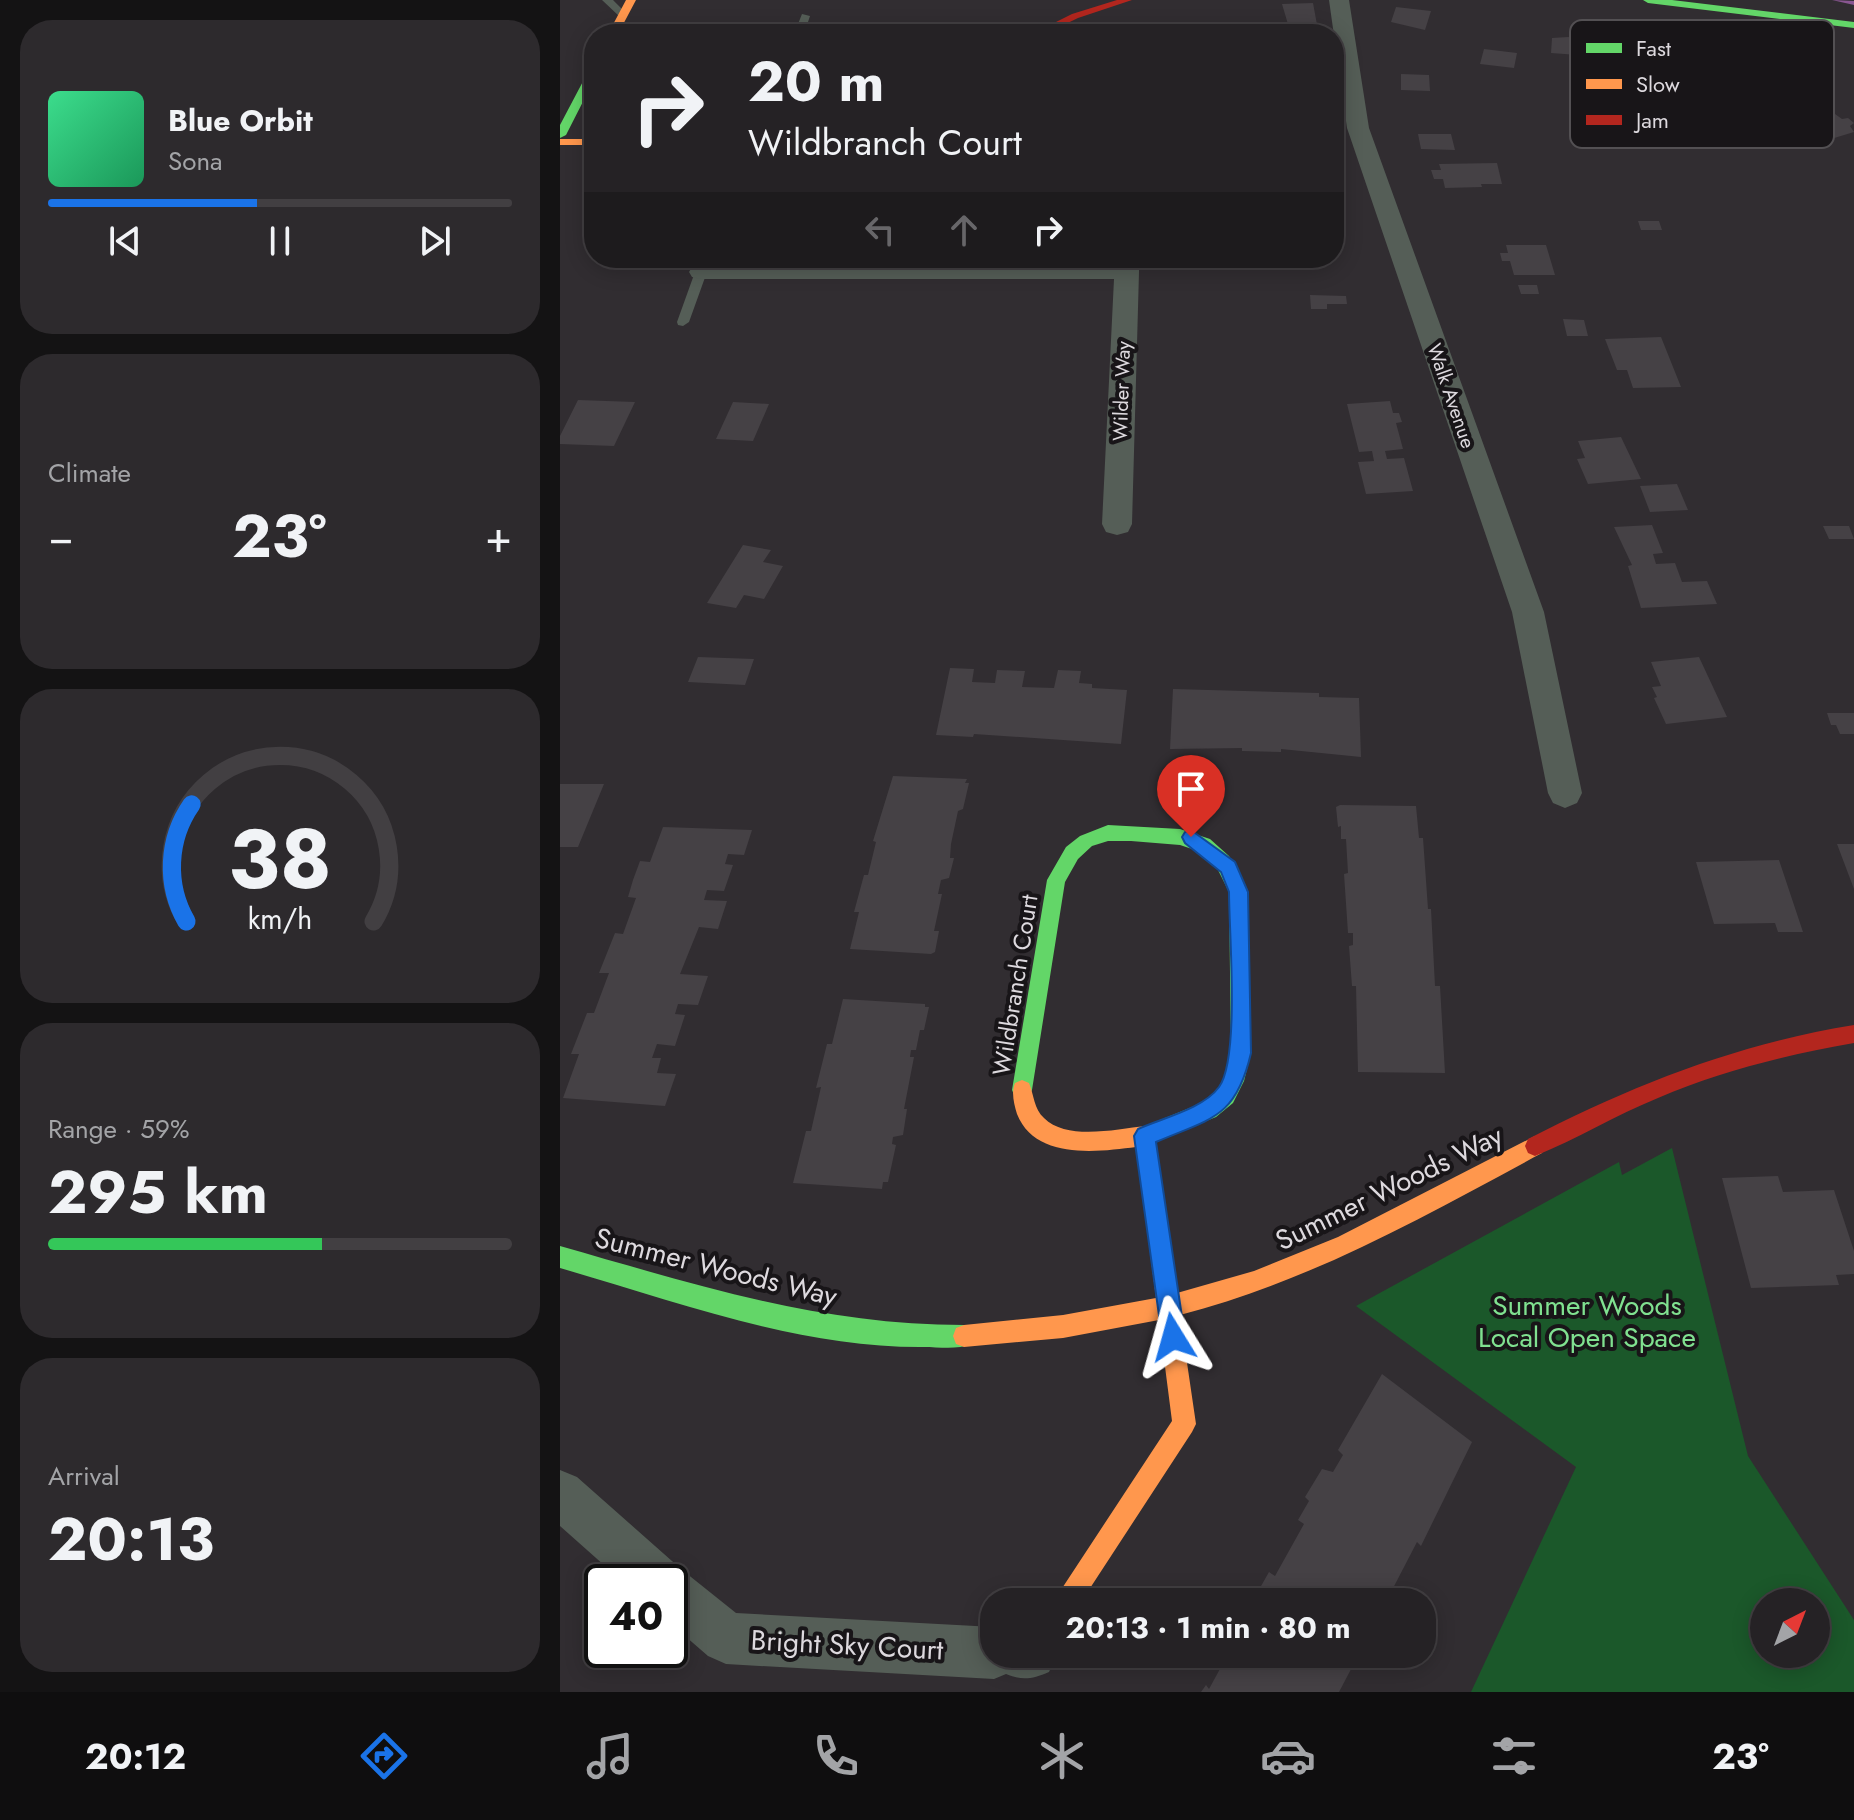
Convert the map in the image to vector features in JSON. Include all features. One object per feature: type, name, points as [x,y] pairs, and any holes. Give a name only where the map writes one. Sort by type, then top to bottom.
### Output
[{"type":"street","name":"Walk Avenue","points":[[1339,0],[1343,24]]},
{"type":"street","points":[[1648,0],[1813,20]]},
{"type":"street","points":[[1058,24],[1116,1]]},
{"type":"street","points":[[1834,23],[1854,25]]},
{"type":"street","name":"Walk Avenue","points":[[1344,34],[1358,128],[1528,612],[1565,793]]},
{"type":"street","points":[[560,135],[584,89]]},
{"type":"street","points":[[560,142],[584,142]]},
{"type":"street","name":"Wilder Way","points":[[1117,524],[1127,268]]},
{"type":"street","name":"Wildbranch Court","points":[[1114,831],[1191,837],[1229,867],[1238,892],[1241,1053],[1235,1078],[1225,1096],[1205,1111],[1145,1136],[1072,1143],[1046,1132],[1026,1114],[1022,1084],[1056,880],[1068,857],[1085,842],[1114,831]]},
{"type":"street","name":"Summer Woods Way","points":[[560,1257],[793,1320],[918,1336],[992,1338],[1081,1328],[1170,1309],[1262,1280],[1361,1240],[1623,1099],[1777,1045],[1854,1034]]},
{"type":"street","points":[[1075,1588],[1184,1424],[1145,1136]]},
{"type":"street","points":[[560,1494],[640,1564]]},
{"type":"street","name":"Bright Sky Court","points":[[688,1605],[726,1638],[980,1652]]},
{"type":"lane","points":[[607,0],[627,7]]},
{"type":"lane","points":[[802,24],[805,16]]},
{"type":"lane","points":[[683,322],[702,268]]},
{"type":"green space","name":"Summer Woods Local Open Space","points":[[1672,1148],[1748,1456],[1854,1620],[1854,1692],[1471,1692],[1576,1467],[1356,1306],[1619,1162],[1622,1175]]},
{"type":"building","points":[[1313,3],[1317,24],[1288,24],[1282,4]]},
{"type":"building","points":[[1396,7],[1431,11],[1425,30],[1391,22]]},
{"type":"building","points":[[1570,37],[1570,54],[1551,53],[1552,38]]},
{"type":"building","points":[[1484,49],[1517,53],[1514,68],[1480,64]]},
{"type":"building","points":[[1401,74],[1429,75],[1430,91],[1401,90]]},
{"type":"building","points":[[1834,114],[1854,123],[1850,126],[1854,132],[1834,138]]},
{"type":"building","points":[[1418,134],[1451,134],[1455,150],[1421,149]]},
{"type":"building","points":[[1497,163],[1502,184],[1481,184],[1482,187],[1445,188],[1443,179],[1434,179],[1431,170],[1441,170],[1439,164]]},
{"type":"building","points":[[1638,221],[1659,221],[1662,230],[1641,230]]},
{"type":"building","points":[[1506,245],[1546,245],[1555,275],[1514,275],[1510,261],[1502,261],[1500,253],[1508,253]]},
{"type":"building","points":[[1518,285],[1537,285],[1539,294],[1521,294]]},
{"type":"building","points":[[1310,295],[1346,296],[1347,304],[1327,304],[1327,309],[1311,309]]},
{"type":"building","points":[[1563,319],[1584,320],[1588,336],[1567,336]]},
{"type":"building","points":[[1661,337],[1681,387],[1633,388],[1627,370],[1617,370],[1605,339]]},
{"type":"building","points":[[578,400],[635,402],[614,446],[560,444],[560,436]]},
{"type":"building","points":[[1390,401],[1393,413],[1399,413],[1402,422],[1396,423],[1403,449],[1385,451],[1387,459],[1404,458],[1413,491],[1366,494],[1358,462],[1374,461],[1372,451],[1359,452],[1347,404]]},
{"type":"building","points":[[733,402],[769,404],[753,441],[716,439]]},
{"type":"building","points":[[1621,437],[1641,479],[1588,484],[1577,459],[1585,458],[1578,441]]},
{"type":"building","points":[[1677,484],[1688,510],[1650,512],[1640,486]]},
{"type":"building","points":[[1652,525],[1663,553],[1653,554],[1656,564],[1675,563],[1682,582],[1707,581],[1717,604],[1641,608],[1628,566],[1632,565],[1614,527]]},
{"type":"building","points":[[1823,526],[1849,526],[1854,539],[1829,539]]},
{"type":"building","points":[[743,545],[771,550],[763,562],[783,566],[764,599],[744,595],[736,608],[707,603]]},
{"type":"building","points":[[698,657],[754,659],[745,685],[688,682]]},
{"type":"building","points":[[1699,657],[1727,717],[1666,724],[1654,698],[1657,697],[1652,687],[1661,686],[1651,662]]},
{"type":"building","points":[[950,668],[974,669],[972,682],[995,683],[997,670],[1025,671],[1022,687],[1054,688],[1058,670],[1081,671],[1079,683],[1092,684],[1092,688],[1127,690],[1121,744],[974,734],[973,737],[936,735]]},
{"type":"building","points":[[1173,689],[1319,693],[1319,697],[1359,698],[1361,757],[1281,749],[1281,752],[1242,751],[1242,748],[1170,749]]},
{"type":"building","points":[[1827,713],[1854,713],[1854,734],[1840,734],[1836,725],[1831,725]]},
{"type":"building","points":[[893,776],[967,779],[965,783],[969,783],[963,809],[958,811],[951,844],[950,858],[954,858],[949,878],[941,880],[938,894],[942,894],[934,931],[939,931],[935,952],[931,954],[850,949],[859,912],[854,912],[864,875],[868,875],[876,842],[873,841]]},
{"type":"building","points":[[560,784],[604,784],[578,847],[560,847]]},
{"type":"building","points":[[1416,806],[1419,838],[1423,838],[1428,909],[1431,909],[1435,986],[1440,986],[1445,1073],[1358,1072],[1356,986],[1352,986],[1349,946],[1353,945],[1353,933],[1348,933],[1344,874],[1348,873],[1346,839],[1341,839],[1336,807]]},
{"type":"building","points":[[663,827],[752,830],[744,855],[728,854],[725,864],[733,865],[724,891],[707,890],[704,900],[727,901],[718,929],[699,927],[680,974],[708,976],[698,1005],[678,1004],[675,1014],[685,1015],[675,1046],[657,1044],[652,1058],[661,1058],[657,1073],[676,1074],[665,1106],[563,1098],[579,1054],[571,1054],[587,1013],[594,1013],[609,973],[599,973],[615,933],[623,934],[636,898],[628,897],[640,861],[650,862]]},
{"type":"building","points":[[1837,844],[1854,844],[1854,889]]},
{"type":"building","points":[[1779,860],[1803,932],[1778,932],[1775,923],[1714,924],[1696,862]]},
{"type":"building","points":[[843,999],[925,1004],[929,1007],[916,1050],[911,1050],[910,1057],[914,1057],[904,1109],[907,1109],[903,1135],[893,1137],[892,1144],[896,1145],[888,1182],[883,1182],[882,1189],[793,1183],[806,1131],[811,1131],[821,1087],[816,1088],[827,1044],[832,1044]]},
{"type":"building","points":[[1778,1176],[1783,1192],[1834,1190],[1854,1251],[1854,1274],[1836,1275],[1839,1285],[1751,1288],[1722,1178]]},
{"type":"building","points":[[1382,1374],[1472,1442],[1421,1546],[1417,1542],[1393,1588],[1260,1588],[1269,1572],[1275,1576],[1304,1524],[1298,1520],[1309,1501],[1305,1497],[1322,1469],[1333,1472],[1343,1455],[1338,1450]]},
{"type":"building","points":[[1220,1668],[1352,1668],[1339,1692],[1201,1692],[1206,1685],[1209,1689]]},
{"type":"waterway","points":[[1835,0],[1854,3]]},
{"type":"traffic: fast","points":[[1648,0],[1813,20]]},
{"type":"traffic: fast","points":[[1834,23],[1854,25]]},
{"type":"traffic: fast","points":[[560,135],[584,89]]},
{"type":"traffic: fast","points":[[1022,1090],[1056,880],[1072,853],[1086,841],[1108,833],[1180,837],[1204,845],[1223,862],[1238,892],[1241,1053],[1234,1081],[1226,1096],[1209,1110],[1145,1136]]},
{"type":"traffic: fast","points":[[560,1257],[709,1300],[810,1324],[912,1336],[964,1336]]},
{"type":"traffic: slow","points":[[618,24],[631,0]]},
{"type":"traffic: slow","points":[[560,142],[584,142]]},
{"type":"traffic: slow","points":[[1022,1090],[1027,1111],[1037,1126],[1051,1135],[1087,1141],[1145,1136],[1184,1424],[1075,1588]]},
{"type":"traffic: slow","points":[[964,1336],[1063,1327],[1111,1319],[1207,1297],[1254,1282],[1346,1245],[1535,1146]]},
{"type":"traffic: jam","points":[[1058,24],[1127,0]]},
{"type":"traffic: jam","points":[[1535,1146],[1613,1107],[1690,1075],[1769,1051],[1854,1034]]},
{"type":"route","points":[[1173,1337],[1145,1136],[1205,1111],[1225,1096],[1235,1078],[1241,1053],[1238,892],[1229,867],[1191,837]]}]
